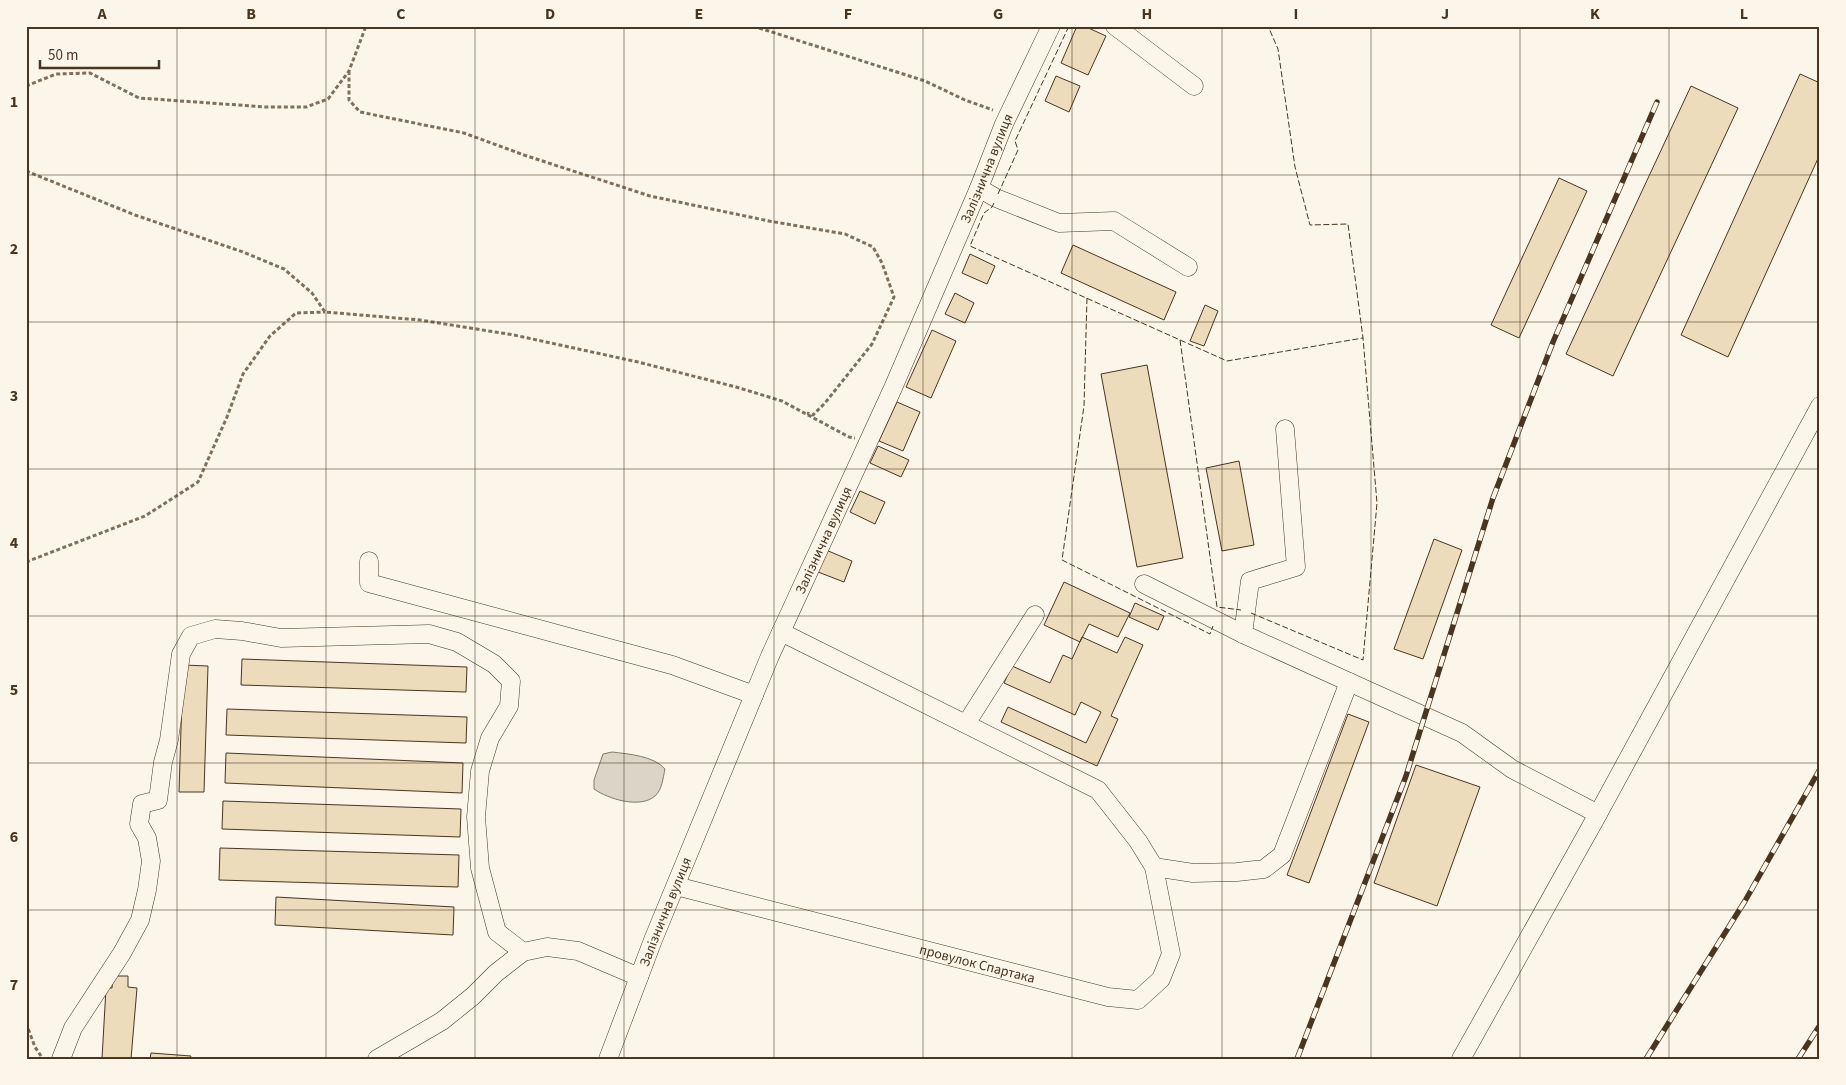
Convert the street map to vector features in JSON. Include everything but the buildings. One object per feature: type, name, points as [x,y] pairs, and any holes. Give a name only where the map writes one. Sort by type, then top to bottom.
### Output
[{"type":"street","name":"Залізнична вулиця","points":[[608,1059],[639,977],[781,632],[869,440],[979,188],[1004,124],[1051,26]]},
{"type":"street","points":[[1115,26],[1194,86]]},
{"type":"street","points":[[979,188],[996,198],[1059,223],[1114,221],[1188,266]]},
{"type":"street","points":[[1461,1059],[1598,814],[1820,406]]},
{"type":"street","points":[[1242,634],[1250,581],[1296,567],[1285,429]]},
{"type":"street","points":[[369,561],[369,583],[672,665],[754,695]]},
{"type":"street","points":[[1144,584],[1242,634],[1462,733],[1512,769],[1598,814]]},
{"type":"street","points":[[966,724],[1035,615]]},
{"type":"street","points":[[61,1059],[73,1028],[122,954],[140,920],[151,861],[148,838],[139,824],[142,804],[158,800],[181,654],[191,636],[215,629],[242,631],[281,638],[429,634],[457,642],[494,664],[511,681],[509,706],[490,738],[480,771],[476,818],[480,868],[497,932],[523,952]]},
{"type":"street","points":[[781,632],[1098,790],[1138,841],[1154,867],[1193,873],[1264,869],[1282,855],[1349,682]]},
{"type":"street","name":"провулок Спартака","points":[[676,886],[1108,997],[1138,1000],[1162,979],[1171,954],[1154,867]]},
{"type":"street","points":[[377,1059],[442,1021],[473,996],[496,972],[523,952],[547,947],[578,951],[639,977]]},
{"type":"path","points":[[26,86],[56,74],[90,73],[139,98],[266,107],[306,107],[328,99],[349,72],[366,26]]},
{"type":"path","points":[[754,26],[925,81],[965,100],[991,108],[1004,124]]},
{"type":"path","points":[[349,72],[349,100],[360,112],[464,132],[524,155],[650,196],[769,221],[845,234],[873,247],[882,263],[894,297],[872,344],[825,403],[813,415],[803,413]]},
{"type":"path","points":[[26,171],[135,215],[243,252],[284,269],[312,293],[326,312]]},
{"type":"path","points":[[26,562],[145,516],[198,482],[227,417],[243,374],[270,336],[296,313],[326,312],[420,320],[514,335],[638,362],[782,401],[849,436],[869,440]]},
{"type":"path","points":[[26,1023],[35,1047],[43,1059]]},
{"type":"shaded area","points":[[612,752],[648,758],[665,769],[661,787],[655,796],[641,802],[624,801],[607,796],[594,789],[594,780],[603,754]]},
{"type":"railway","points":[[1297,1059],[1406,776],[1493,498],[1553,342],[1657,102]]},
{"type":"railway","points":[[1646,1059],[1745,901],[1820,769]]},
{"type":"railway","points":[[1798,1059],[1820,1025]]},
{"type":"fence","points":[[998,194],[1018,150],[1015,141],[1069,26]]},
{"type":"fence","points":[[994,203],[984,213],[970,246],[1227,361],[1363,338],[1348,224],[1310,225],[1295,167],[1278,49],[1268,26]]},
{"type":"fence","points":[[1087,298],[1084,406],[1062,560],[1210,634],[1213,626]]},
{"type":"fence","points":[[1251,613],[1363,660],[1377,503],[1363,338]]},
{"type":"fence","points":[[1180,340],[1217,607],[1241,610]]}]
